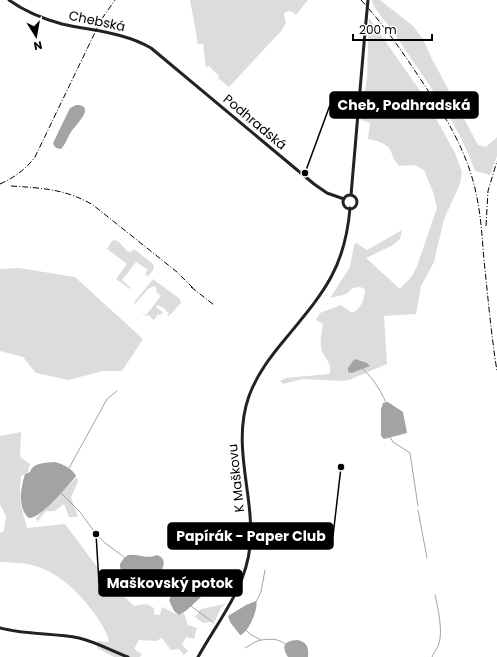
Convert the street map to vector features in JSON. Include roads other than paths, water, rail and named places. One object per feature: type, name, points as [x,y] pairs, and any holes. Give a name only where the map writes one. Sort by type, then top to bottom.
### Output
[{"type":"main road","name":"Chebská","points":[[9,0],[19,7],[61,23],[130,38],[144,44],[158,54]]},
{"type":"main road","points":[[351,195],[368,0]]},
{"type":"main road","name":"Podhradská","points":[[158,54],[314,184],[327,192],[344,199]]},
{"type":"main road","points":[[351,195],[356,197],[357,203],[355,206],[350,208],[344,204],[344,199],[351,195]]},
{"type":"main road","name":"K Maškovu","points":[[198,657],[237,592],[244,576],[248,559],[251,527],[242,432],[246,406],[255,382],[269,360],[321,295],[331,280],[345,244],[350,208]]},
{"type":"main road","points":[[0,628],[81,638],[128,657]]},
{"type":"waterway","points":[[363,368],[377,385],[386,403]]},
{"type":"waterway","points":[[68,470],[107,399],[117,391]]},
{"type":"waterway","points":[[390,437],[393,442],[410,453],[418,506]]},
{"type":"waterway","points":[[61,493],[80,512],[96,534],[105,543],[124,557]]},
{"type":"waterway","points":[[418,510],[427,558]]},
{"type":"waterway","points":[[256,602],[261,592],[265,570]]},
{"type":"waterway","points":[[151,580],[174,594]]},
{"type":"waterway","points":[[432,657],[440,638],[440,619],[435,595]]},
{"type":"waterway","points":[[191,606],[214,623]]},
{"type":"waterway","points":[[245,648],[261,640],[246,630]]},
{"type":"waterway","points":[[261,640],[271,639],[285,644]]},
{"type":"railway","points":[[0,184],[19,173],[35,157],[101,20],[115,0]]},
{"type":"railway","points":[[361,0],[377,18],[406,57],[446,119],[467,162],[472,177],[479,210],[497,371]]},
{"type":"railway","points":[[486,226],[488,191],[497,161]]},
{"type":"railway","points":[[11,186],[63,192],[93,205],[177,272],[195,290]]},
{"type":"railway","points":[[191,287],[214,305]]},
{"type":"place","name":"Cheb, Podhradská","points":[[305,173]]},
{"type":"place","name":"Papírák - Paper Club","points":[[341,467]]},
{"type":"place","name":"Maškovský potok","points":[[96,534]]}]
